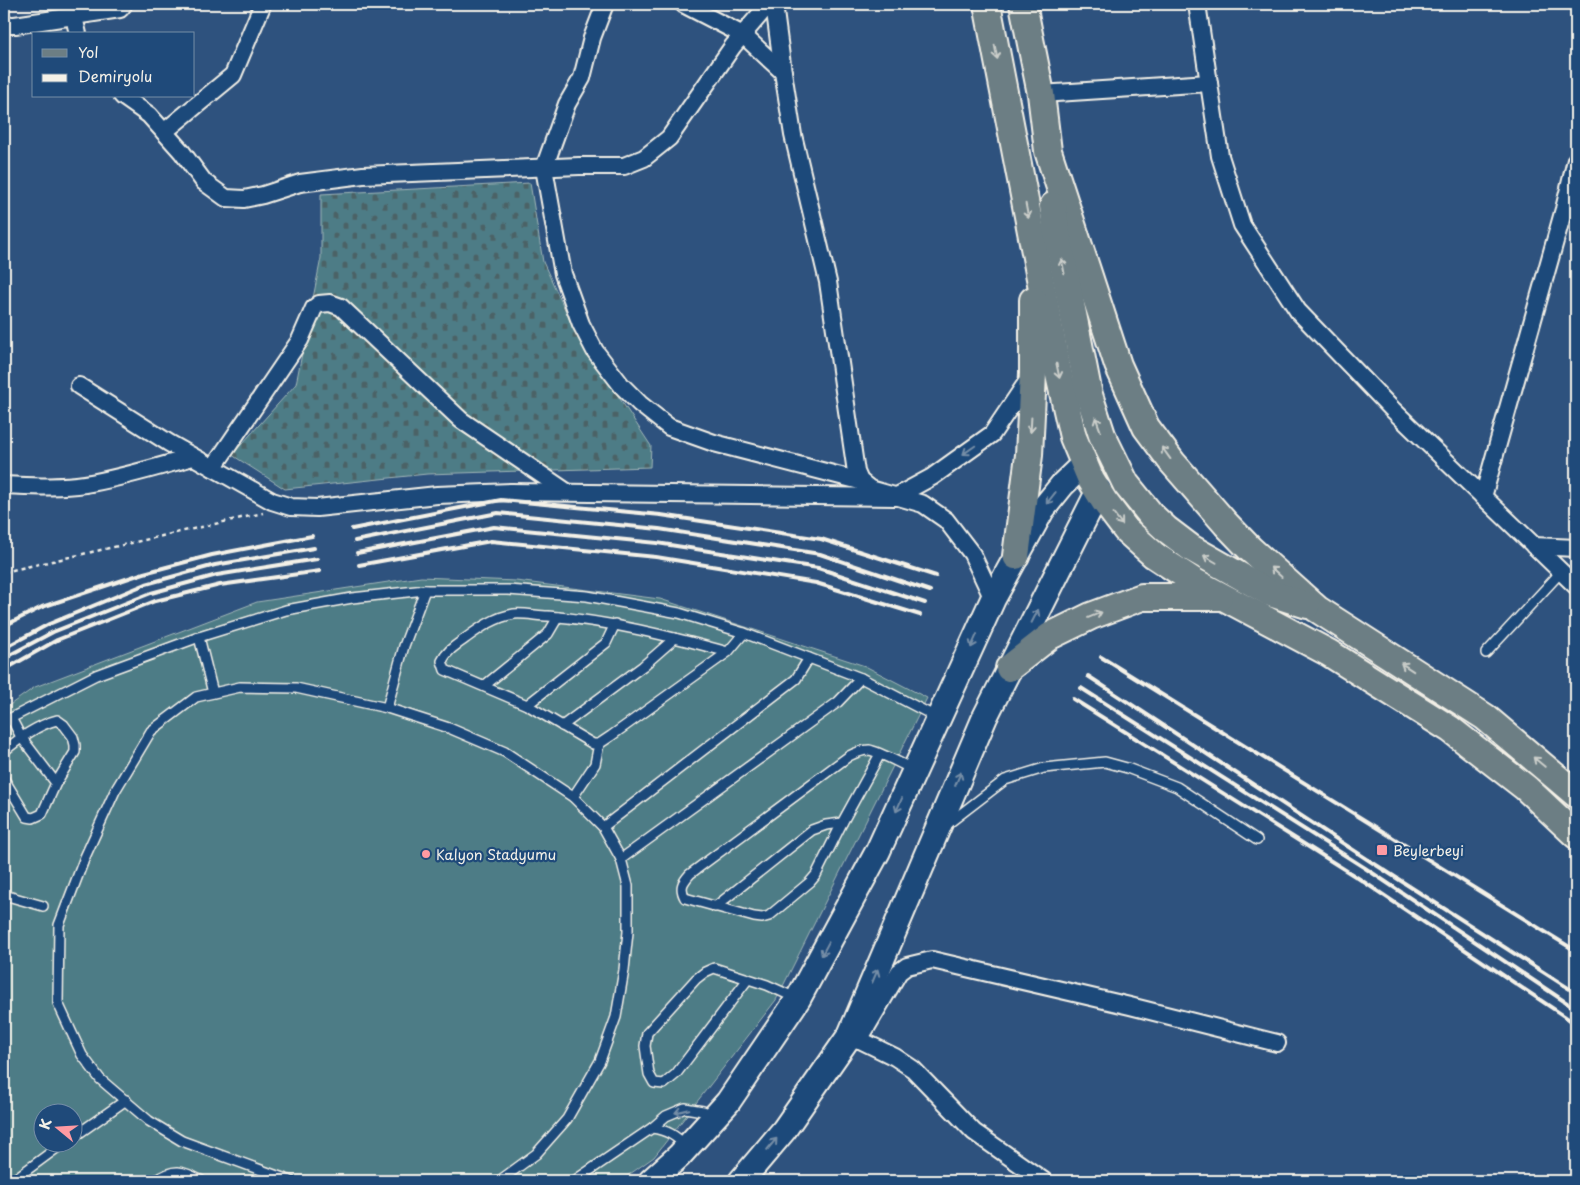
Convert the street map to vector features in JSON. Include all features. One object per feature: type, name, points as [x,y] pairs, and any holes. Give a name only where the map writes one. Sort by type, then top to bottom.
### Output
[{"type":"main road","points":[[987,4],[1073,437],[1091,480],[1104,501],[1126,530],[1154,555],[1195,582],[1329,653],[1450,729],[1526,788],[1576,835]]},
{"type":"main road","points":[[1023,4],[1041,94],[1056,228],[1084,375],[1095,415],[1114,460],[1126,484],[1151,515],[1191,548],[1270,593],[1318,608]]},
{"type":"main road","points":[[1048,151],[1118,365],[1146,426],[1184,476],[1250,549],[1318,608],[1485,718],[1576,794]]},
{"type":"main road","points":[[1016,556],[1029,455],[1033,373],[1032,236]]},
{"type":"main road","points":[[1085,463],[1114,460]]},
{"type":"main road","points":[[1098,490],[1114,460]]},
{"type":"main road","points":[[1009,668],[1050,636],[1091,616],[1142,597],[1224,597]]},
{"type":"street","points":[[4,25],[120,10],[124,4]]},
{"type":"street","points":[[164,132],[233,75],[262,4]]},
{"type":"street","points":[[605,4],[592,38],[582,78],[567,104],[544,168],[563,274],[581,324],[595,351],[622,386],[640,404],[669,427],[714,443],[860,481]]},
{"type":"street","points":[[683,4],[743,35],[783,72]]},
{"type":"street","points":[[125,98],[149,115],[182,152],[204,182],[226,198],[244,199],[264,195],[300,182],[363,175],[624,166],[644,158],[668,138],[733,46],[763,11],[773,4],[793,135],[828,282],[856,472],[860,481],[870,490],[923,504],[946,520],[972,554],[993,599]]},
{"type":"street","points":[[1197,4],[1220,156],[1242,225],[1298,311],[1392,409],[1576,586]]},
{"type":"street","points":[[74,17],[78,32]]},
{"type":"street","points":[[1041,94],[1209,83]]},
{"type":"street","points":[[1483,497],[1570,211],[1576,160]]},
{"type":"street","points":[[213,468],[300,340],[314,308],[319,304],[330,303],[341,307],[461,420],[567,492]]},
{"type":"street","points":[[80,386],[169,443],[272,501],[290,506],[316,508],[446,495],[511,492],[895,497],[932,477],[992,434],[1033,373]]},
{"type":"street","points":[[4,484],[37,486],[83,484],[127,476],[193,457]]},
{"type":"street","points":[[651,1181],[687,1147],[728,1102],[798,999],[878,851],[993,599],[1016,556],[1042,510],[1063,484],[1085,463]]},
{"type":"street","points":[[854,1037],[935,834],[985,717],[1098,490]]},
{"type":"street","points":[[1534,546],[1576,548]]},
{"type":"street","points":[[741,1181],[784,1130],[854,1037],[899,972],[907,966],[932,960],[1130,1006],[1277,1043]]},
{"type":"street","points":[[854,1037],[895,1057],[913,1069],[974,1132],[1044,1181]]},
{"type":"lane","points":[[1486,654],[1561,572]]},
{"type":"lane","points":[[387,708],[404,646],[425,590]]},
{"type":"lane","points":[[56,783],[7,721],[96,675],[199,637],[286,610],[352,598],[425,590],[508,590],[587,596],[679,613],[744,633],[861,678],[938,718]]},
{"type":"lane","points":[[728,652],[615,624],[515,614],[496,620],[473,633],[446,652],[442,661],[445,670],[527,705],[585,741],[599,744],[728,652],[744,633]]},
{"type":"lane","points":[[484,686],[548,634],[558,617]]},
{"type":"lane","points":[[527,705],[606,643],[615,624]]},
{"type":"lane","points":[[199,637],[212,693]]},
{"type":"lane","points":[[562,726],[643,666],[675,638]]},
{"type":"lane","points":[[603,827],[796,679],[809,658]]},
{"type":"lane","points":[[621,859],[838,702],[861,678]]},
{"type":"lane","points":[[292,1181],[182,1141],[149,1121],[100,1079],[82,1055],[58,1003],[60,925],[85,857],[115,790],[151,731],[196,697],[240,687],[296,688],[387,708],[449,728],[505,752],[573,797],[603,827],[621,859],[628,886],[628,932],[616,1017],[600,1061],[567,1118],[536,1154],[499,1181]]},
{"type":"lane","points":[[4,751],[21,737],[57,720],[64,725],[73,737],[76,745],[75,752],[56,783],[42,814],[33,818],[27,817],[4,779]]},
{"type":"lane","points":[[573,797],[595,764],[599,744]]},
{"type":"lane","points":[[880,754],[821,866],[810,882],[769,916],[762,918],[754,917],[685,898],[681,892],[682,883],[690,874],[849,756],[870,750],[880,754],[915,770]]},
{"type":"lane","points":[[935,834],[1005,780],[1044,768],[1105,762],[1127,768],[1177,787],[1257,840]]},
{"type":"lane","points":[[716,907],[812,830],[826,824],[842,823]]},
{"type":"lane","points":[[4,895],[43,906]]},
{"type":"lane","points":[[748,979],[676,1074],[664,1084],[654,1083],[649,1074],[645,1046],[647,1034],[696,979],[705,972],[714,968],[767,985],[798,999]]},
{"type":"lane","points":[[82,1131],[126,1100]]},
{"type":"lane","points":[[574,1181],[652,1128],[666,1116],[685,1108],[704,1111],[715,1116]]},
{"type":"lane","points":[[652,1128],[662,1129],[676,1136],[687,1147]]},
{"type":"lane","points":[[12,1181],[51,1152]]},
{"type":"lane","points":[[155,1181],[172,1171],[183,1172],[202,1181]]},
{"type":"path","points":[[4,572],[290,506]]},
{"type":"green space","points":[[530,183],[543,262],[574,329],[651,446],[650,467],[427,474],[285,489],[232,455],[296,384],[321,258],[321,194]]},
{"type":"green space","name":"Kalyon Stadyumu","points":[[421,577],[516,581],[660,599],[865,666],[927,698],[776,1000],[654,1157],[620,1181],[4,1181],[4,709],[35,687],[257,602]]},
{"type":"railway","points":[[352,529],[501,500],[661,515],[821,539],[936,576]]},
{"type":"railway","points":[[355,541],[498,513],[659,529],[820,554],[930,591]]},
{"type":"railway","points":[[357,553],[494,527],[657,543],[818,568],[925,603]]},
{"type":"railway","points":[[4,626],[42,607],[144,573],[212,555],[312,536]]},
{"type":"railway","points":[[359,565],[491,541],[656,557],[816,583],[920,615]]},
{"type":"railway","points":[[4,648],[49,624],[146,584],[215,565],[314,548]]},
{"type":"railway","points":[[4,658],[53,632],[151,593],[217,575],[317,559]]},
{"type":"railway","points":[[4,670],[57,640],[155,601],[220,585],[320,571]]},
{"type":"railway","points":[[1101,657],[1576,951]]},
{"type":"railway","points":[[1088,676],[1370,861],[1576,993]]},
{"type":"railway","points":[[1081,688],[1365,868],[1576,1009]]},
{"type":"railway","points":[[1073,699],[1358,878],[1576,1024]]},
{"type":"place","name":"Beylerbeyi","points":[[1382,850]]},
{"type":"place","name":"Kalyon Stadyumu","points":[[426,854]]}]
